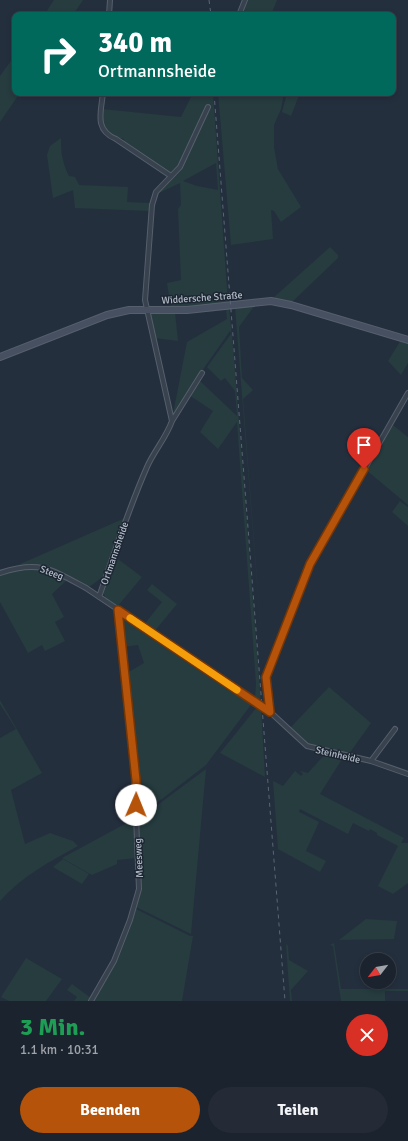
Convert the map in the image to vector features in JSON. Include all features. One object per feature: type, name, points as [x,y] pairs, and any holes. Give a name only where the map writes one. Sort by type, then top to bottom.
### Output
[{"type":"street","points":[[109,12],[110,0]]},
{"type":"street","points":[[240,12],[245,0]]},
{"type":"street","points":[[103,96],[100,124],[108,136],[116,139],[171,176]]},
{"type":"street","points":[[172,421],[146,300],[152,205],[156,192],[183,162],[208,106]]},
{"type":"street","name":"Widdersche Straße","points":[[0,357],[107,315],[129,310],[187,310],[271,301],[291,305],[408,340]]},
{"type":"street","name":"Ortmannsheide","points":[[202,373],[172,421],[167,435],[148,465],[131,506],[99,597],[260,705]]},
{"type":"street","points":[[270,712],[266,677],[310,564],[408,393]]},
{"type":"street","name":"Steeg","points":[[0,573],[19,566],[39,567],[54,571],[99,597]]},
{"type":"street","name":"Meesweg","points":[[91,1001],[114,961],[130,920],[139,889],[136,780],[118,610]]},
{"type":"street","name":"Steinheide","points":[[260,705],[270,712],[307,746],[371,761],[408,774]]},
{"type":"street","name":"Steinheide","points":[[371,761],[395,729]]},
{"type":"green space","points":[[54,0],[83,0],[75,12],[46,12]]},
{"type":"green space","points":[[248,0],[277,0],[272,12],[242,12]]},
{"type":"green space","points":[[12,59],[12,96],[18,96],[0,122],[0,76]]},
{"type":"green space","points":[[192,96],[213,96],[228,303],[171,309],[167,283],[181,280],[178,209],[181,205],[180,183],[157,194],[177,174],[185,162],[210,107],[207,105],[181,162],[172,174],[124,143],[124,139],[110,132],[104,125],[102,109],[181,117]],"holes":[[[216,163],[218,190],[197,186],[183,181]]]},
{"type":"green space","points":[[218,96],[283,96],[281,109],[274,125],[274,147],[278,169],[301,207],[281,222],[274,211],[271,210],[273,239],[231,245]]},
{"type":"green space","points":[[286,96],[299,96],[291,116],[282,112]]},
{"type":"green space","points":[[61,138],[63,162],[69,176],[75,177],[79,185],[128,187],[127,202],[150,203],[150,211],[75,208],[73,190],[53,198],[47,155],[50,146]]},
{"type":"green space","points":[[330,247],[338,255],[338,258],[290,304],[272,299]]},
{"type":"green space","points":[[255,305],[239,327],[242,378],[253,390],[243,399],[265,683],[235,307]]},
{"type":"green space","points":[[226,308],[229,308],[233,346],[261,704],[255,699],[256,684],[237,422],[218,449],[200,432],[213,411],[189,395],[199,380],[237,416],[235,391],[225,378],[221,381],[207,367],[231,334],[230,331],[197,378],[172,419],[187,342],[227,319]]},
{"type":"green space","points":[[175,312],[178,341],[155,338],[150,317],[152,313]]},
{"type":"green space","points":[[401,340],[408,342],[408,363],[401,375],[388,361]]},
{"type":"green space","points":[[390,425],[392,427],[393,425],[408,437],[408,505],[365,469]]},
{"type":"green space","points":[[400,501],[408,507],[408,526],[392,512]]},
{"type":"green space","points":[[125,518],[105,575],[88,588],[46,568],[18,565]]},
{"type":"green space","points":[[114,556],[142,577],[117,607],[106,599],[103,592]]},
{"type":"green space","points":[[18,568],[42,568],[68,579],[52,594],[64,617],[55,622],[65,641],[45,651],[42,645],[28,653],[0,602],[0,574]]},
{"type":"green space","points":[[152,584],[177,604],[153,633],[143,626],[162,602],[147,590]]},
{"type":"green space","points":[[120,615],[124,615],[253,702],[206,765],[162,799],[137,814],[127,673],[144,663],[138,645],[123,647]]},
{"type":"green space","points":[[329,687],[371,723],[349,754],[308,745],[290,728]]},
{"type":"green space","points":[[0,700],[42,773],[11,790],[25,844],[50,833],[73,841],[78,846],[26,877],[0,901],[0,738],[16,729],[0,704]]},
{"type":"green space","points":[[257,704],[261,707],[265,777],[220,753],[257,707]]},
{"type":"green space","points":[[327,752],[344,756],[320,794],[404,838],[401,843],[408,843],[408,883],[393,894],[378,886],[398,846],[377,835],[377,833],[370,829],[369,831],[353,823],[348,834],[300,809],[299,812],[319,822],[306,851],[326,861],[320,872],[278,849],[273,781],[283,786],[295,771],[301,776],[303,774],[300,771],[308,773]]},
{"type":"green space","points":[[206,769],[191,934],[136,907],[139,896],[141,873],[137,817],[148,812]]},
{"type":"green space","points":[[134,819],[137,858],[117,860],[117,864],[92,875],[62,858]]},
{"type":"green space","points":[[63,859],[89,874],[82,884],[53,867]]},
{"type":"green space","points":[[136,909],[190,936],[193,936],[182,1001],[93,1001],[116,962]]},
{"type":"green space","points":[[366,919],[397,921],[394,939],[339,940]]},
{"type":"green space","points":[[334,943],[341,989],[408,989],[408,991],[385,991],[385,1001],[341,1001],[333,946],[330,945]]},
{"type":"green space","points":[[286,944],[288,946],[289,960],[308,971],[291,990],[292,1001],[290,1001]]},
{"type":"green space","points":[[26,958],[62,979],[46,1001],[9,1001],[1,997]]},
{"type":"green space","points":[[72,984],[91,998],[89,1001],[74,1001],[77,997],[67,990]]},
{"type":"railway","points":[[209,0],[211,12]]},
{"type":"railway","points":[[214,96],[285,1001]]},
{"type":"slow traffic","points":[[130,618],[237,690]]},
{"type":"route","points":[[136,805],[136,780],[118,610],[270,712],[266,689],[266,677],[310,564],[364,469]]}]
